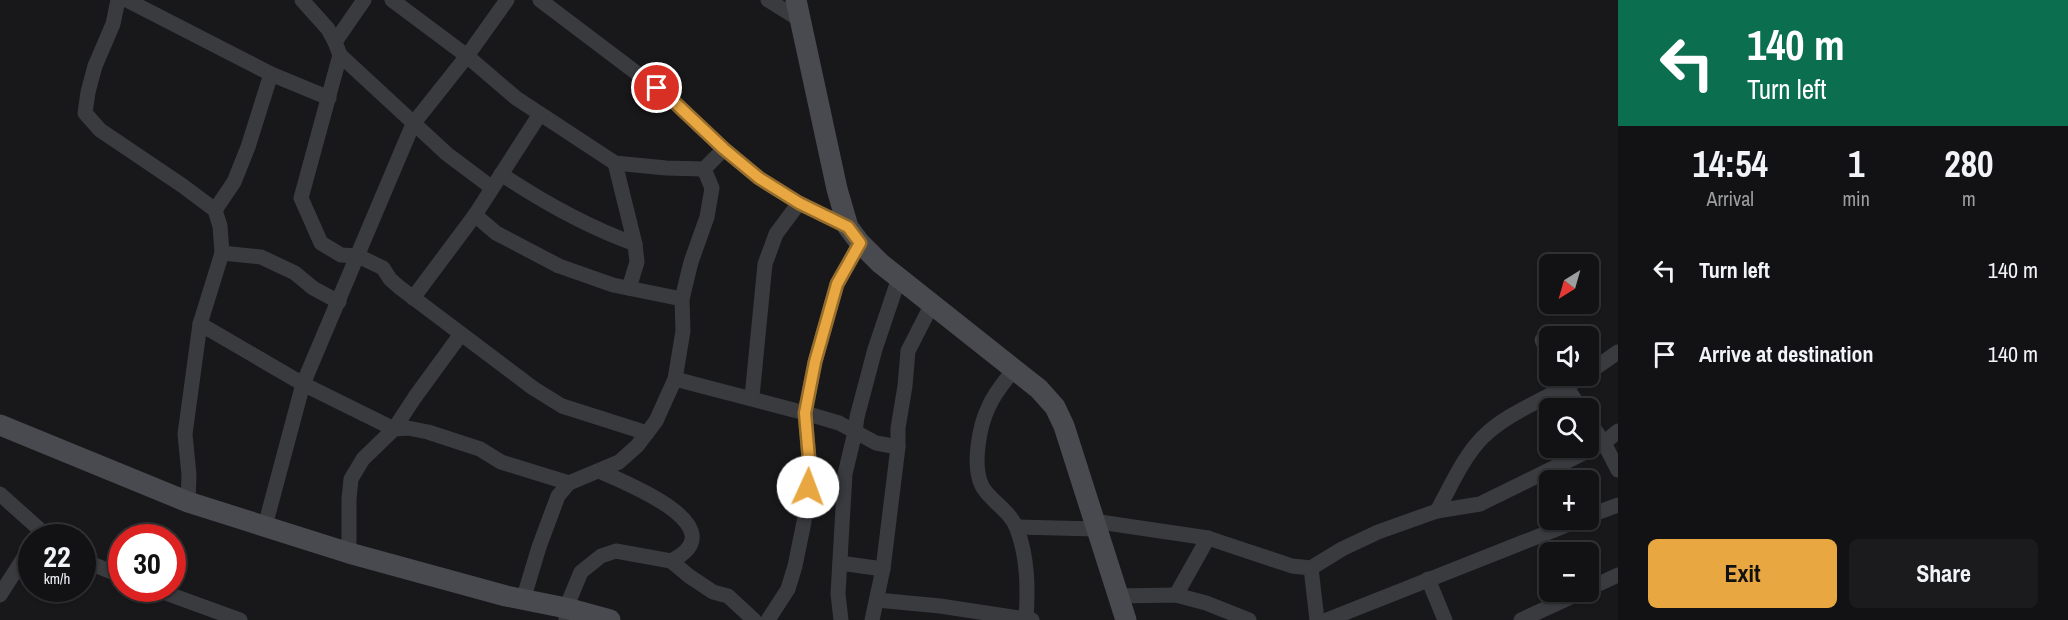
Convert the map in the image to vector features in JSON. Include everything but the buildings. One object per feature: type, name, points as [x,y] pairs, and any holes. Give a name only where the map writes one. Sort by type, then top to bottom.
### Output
[{"type":"street","points":[[118,0],[113,24],[93,75],[85,113],[100,129],[215,210],[220,226],[222,253],[200,324],[185,434],[189,475],[188,502]]},
{"type":"street","points":[[127,0],[271,74],[329,99]]},
{"type":"street","points":[[302,0],[328,30],[337,48],[413,124],[447,154],[491,187]]},
{"type":"street","points":[[364,0],[337,48],[329,99],[301,198],[321,243],[341,255],[358,256],[383,268],[390,279],[413,298],[533,388],[562,406],[647,433]]},
{"type":"street","points":[[392,0],[466,56],[516,98],[615,163],[704,169],[724,149]]},
{"type":"street","points":[[265,526],[303,384],[413,124],[507,0]]},
{"type":"street","points":[[540,0],[671,99],[724,149],[759,178],[854,235],[880,263],[1039,389],[1055,407],[1064,426],[1126,620]]},
{"type":"street","points":[[768,0],[798,10],[837,189],[854,235],[837,284],[815,362],[805,413],[810,470],[804,522],[788,589],[773,620]]},
{"type":"street","points":[[215,210],[234,182],[271,74]]},
{"type":"street","points":[[413,298],[475,214],[540,114]]},
{"type":"street","points":[[615,163],[635,244],[637,262],[629,288]]},
{"type":"street","points":[[523,600],[558,495],[569,483],[619,462],[637,446],[656,421],[675,379],[683,332],[682,299],[691,262],[707,217],[712,189],[704,169]]},
{"type":"street","points":[[501,174],[528,192],[603,233],[635,244]]},
{"type":"street","points":[[752,398],[765,264],[776,234],[799,203]]},
{"type":"street","points":[[475,214],[496,233],[559,266],[613,285],[682,299]]},
{"type":"street","points":[[222,253],[261,257],[296,273],[313,288],[339,302]]},
{"type":"street","points":[[841,620],[838,594],[845,474],[875,349],[899,278]]},
{"type":"street","points":[[872,620],[883,569],[908,351],[932,304]]},
{"type":"street","points":[[200,324],[303,384],[394,429],[408,428],[428,432],[480,449],[501,462],[569,483]]},
{"type":"street","points":[[349,553],[351,479],[363,459],[394,429],[461,334]]},
{"type":"street","points":[[1599,365],[1618,352]]},
{"type":"street","points":[[877,600],[1028,620],[1027,571],[1017,527],[1001,505],[983,487],[976,463],[982,425],[989,405],[1015,368]]},
{"type":"street","points":[[675,379],[839,423],[876,443],[898,447]]},
{"type":"street","points":[[1437,511],[1468,455],[1483,436],[1555,386]]},
{"type":"street","points":[[0,424],[188,502],[349,553],[523,600],[566,614],[610,620]]},
{"type":"street","points":[[1017,527],[1095,525],[1208,538],[1292,566],[1311,568],[1342,549],[1378,532],[1437,511],[1480,504],[1604,442],[1618,431]]},
{"type":"street","points":[[1599,435],[1618,470]]},
{"type":"street","points":[[599,471],[665,502],[685,520],[692,530],[693,537],[678,557],[671,561]]},
{"type":"street","points":[[0,494],[31,524]]},
{"type":"street","points":[[1599,512],[1618,505]]},
{"type":"street","points":[[1327,620],[1554,530]]},
{"type":"street","points":[[1176,595],[1208,538]]},
{"type":"street","points":[[566,614],[581,572],[601,556],[616,551],[671,561],[713,592],[728,596],[754,620]]},
{"type":"street","points":[[840,563],[883,569]]},
{"type":"street","points":[[0,595],[18,567]]},
{"type":"street","points":[[1311,568],[1317,620]]},
{"type":"street","points":[[1599,584],[1618,575]]},
{"type":"street","points":[[1428,579],[1445,620]]},
{"type":"street","points":[[1118,596],[1176,595],[1206,603],[1249,620]]},
{"type":"street","points":[[186,600],[240,620]]},
{"type":"street","points":[[1521,620],[1560,602]]},
{"type":"route","points":[[657,88],[759,178],[799,203],[848,227],[860,243],[837,284],[815,362],[805,413],[810,470],[808,487]]}]
